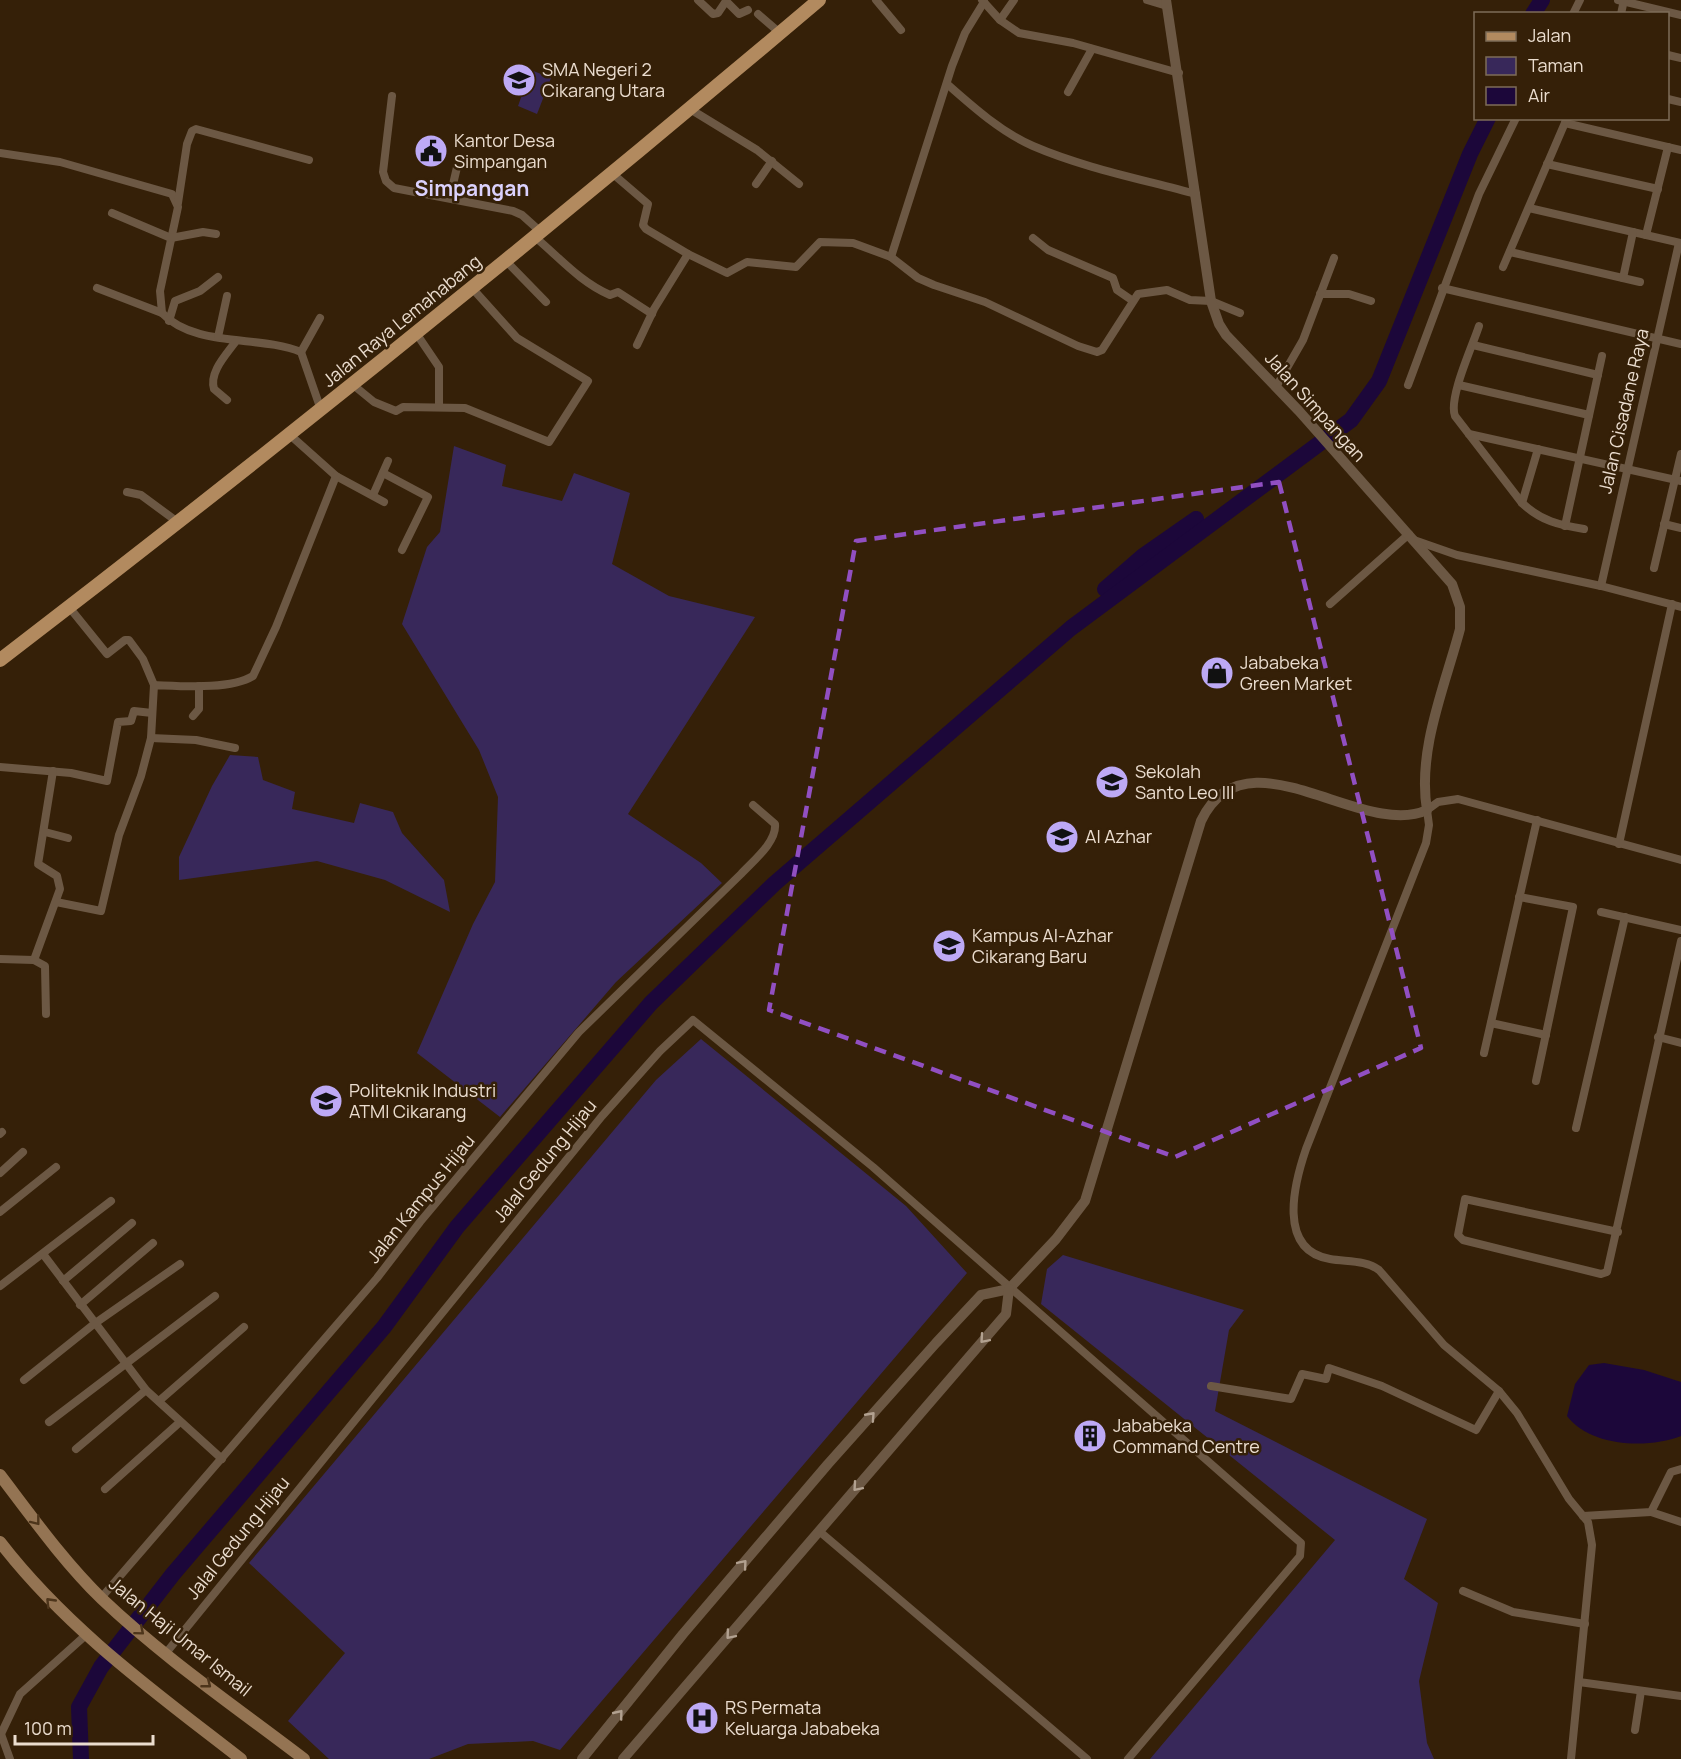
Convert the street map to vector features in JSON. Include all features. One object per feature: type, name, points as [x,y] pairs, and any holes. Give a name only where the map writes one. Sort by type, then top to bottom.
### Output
[{"type":"main road","name":"Jalan Raya Lemahabang","points":[[0,660],[290,435],[539,235],[819,0]]},
{"type":"main road","name":"Jalan Haji Umar Ismail","points":[[0,1475],[64,1557],[101,1598],[163,1650],[303,1759]]},
{"type":"main road","points":[[0,1542],[33,1584],[89,1638],[241,1759]]},
{"type":"street","points":[[698,0],[713,14],[718,13],[726,1],[740,14],[748,10]]},
{"type":"street","points":[[876,0],[901,30]]},
{"type":"street","points":[[1000,20],[1014,0]]},
{"type":"street","points":[[1147,0],[1167,3]]},
{"type":"street","points":[[1622,0],[1681,15]]},
{"type":"street","points":[[891,257],[965,33],[983,1],[1000,20],[1019,33],[1092,49],[1179,73]]},
{"type":"street","name":"Jalan Simpangan","points":[[1167,3],[1212,301],[1219,324],[1226,335],[1299,411],[1452,584],[1460,607],[1460,629],[1426,765],[1424,792],[1427,810]]},
{"type":"street","points":[[758,14],[780,33]]},
{"type":"street","points":[[1068,92],[1092,49]]},
{"type":"street","points":[[947,84],[986,117],[1032,145],[1073,161],[1196,194]]},
{"type":"street","points":[[392,96],[383,172],[386,180],[394,188],[450,197],[522,215],[582,278],[610,295],[618,292],[652,314]]},
{"type":"street","points":[[690,109],[772,161],[799,184]]},
{"type":"street","points":[[1408,385],[1442,288],[1479,194],[1515,120]]},
{"type":"street","points":[[1503,267],[1566,121],[1681,150]]},
{"type":"street","points":[[162,314],[160,298],[178,207],[187,144],[192,131],[196,129],[309,160]]},
{"type":"street","points":[[1646,235],[1668,147]]},
{"type":"street","points":[[0,153],[60,162],[131,183],[168,190],[178,207]]},
{"type":"street","points":[[756,184],[772,161]]},
{"type":"street","points":[[450,197],[458,163]]},
{"type":"street","points":[[1547,164],[1658,189]]},
{"type":"street","points":[[613,174],[648,204],[643,225],[646,229],[688,254],[728,273],[747,262],[796,267],[820,242],[853,243],[891,257],[918,278],[985,302],[1078,346],[1096,352],[1102,350],[1138,294],[1148,295],[1161,289],[1190,300],[1212,301],[1240,313]]},
{"type":"street","points":[[1528,208],[1680,243]]},
{"type":"street","points":[[112,213],[171,238],[203,232],[216,234]]},
{"type":"street","points":[[1623,278],[1633,232]]},
{"type":"street","points":[[1033,238],[1048,250],[1113,278],[1118,290],[1133,301]]},
{"type":"street","name":"Jalan Cisadane Raya","points":[[1601,586],[1680,243]]},
{"type":"street","points":[[1510,252],[1640,282]]},
{"type":"street","points":[[637,345],[652,314],[688,254]]},
{"type":"street","points":[[1276,387],[1300,346],[1334,258]]},
{"type":"street","points":[[506,261],[546,302]]},
{"type":"street","points":[[170,321],[175,301],[200,291],[218,277]]},
{"type":"street","points":[[97,288],[162,314],[170,321],[196,332],[236,341],[286,347],[301,352]]},
{"type":"street","points":[[352,384],[387,409],[465,408],[549,442],[588,381],[517,338],[472,288]]},
{"type":"street","points":[[1442,288],[1681,344]]},
{"type":"street","points":[[1320,294],[1349,294],[1371,301]]},
{"type":"street","points":[[218,337],[227,296]]},
{"type":"street","points":[[320,318],[301,352],[321,410]]},
{"type":"street","points":[[1479,326],[1453,410],[1469,435],[1522,503],[1541,519],[1584,529]]},
{"type":"street","points":[[416,333],[439,367],[439,407]]},
{"type":"street","points":[[227,400],[214,389],[212,382],[218,367],[236,341]]},
{"type":"street","points":[[1473,345],[1598,375]]},
{"type":"street","points":[[1565,526],[1602,356]]},
{"type":"street","points":[[1459,385],[1589,415]]},
{"type":"street","points":[[290,435],[336,476],[384,502]]},
{"type":"street","points":[[1469,435],[1678,481]]},
{"type":"street","points":[[1522,503],[1538,449]]},
{"type":"street","points":[[1654,568],[1664,524],[1678,481],[1681,454]]},
{"type":"street","points":[[373,495],[388,462]]},
{"type":"street","points":[[383,473],[428,497],[402,550]]},
{"type":"street","points":[[154,685],[199,686],[241,681],[253,676],[276,627],[336,476]]},
{"type":"street","points":[[127,492],[141,495],[178,523]]},
{"type":"street","points":[[1664,524],[1681,528]]},
{"type":"street","points":[[1330,604],[1411,537],[1458,555],[1677,605],[1619,844]]},
{"type":"street","points":[[56,902],[101,911],[119,835],[141,776],[151,738],[154,685],[143,659],[129,640],[125,640],[106,654],[69,607]]},
{"type":"street","points":[[192,716],[199,709],[199,686]]},
{"type":"street","points":[[0,766],[54,771],[108,781],[118,722],[130,721],[134,711],[152,713]]},
{"type":"street","points":[[151,738],[196,740],[235,747]]},
{"type":"street","points":[[34,960],[60,889],[57,876],[38,864],[54,771]]},
{"type":"street","points":[[582,1759],[683,1634],[828,1464],[936,1343],[981,1295],[1009,1289],[1056,1239],[1085,1201],[1090,1191],[1201,821],[1216,799],[1236,787],[1266,784],[1292,788],[1388,814],[1411,815],[1427,810],[1438,802],[1458,799],[1681,860]]},
{"type":"street","name":"Jalan Kampus Hijau","points":[[101,1598],[376,1278],[579,1032],[741,874],[765,847],[774,835],[775,824],[753,805]]},
{"type":"street","points":[[1427,810],[1429,825],[1426,843],[1299,1170],[1294,1205],[1294,1228],[1303,1244],[1320,1256],[1370,1264],[1379,1270],[1444,1345],[1499,1391],[1539,1445],[1565,1492],[1588,1522],[1593,1537],[1571,1759]]},
{"type":"street","points":[[1484,1053],[1537,820]]},
{"type":"street","points":[[45,832],[68,838]]},
{"type":"street","points":[[1519,897],[1573,908],[1536,1081]]},
{"type":"street","points":[[1601,912],[1681,930]]},
{"type":"street","points":[[1576,1128],[1625,917]]},
{"type":"street","points":[[1618,1232],[1465,1199],[1458,1235],[1463,1240],[1601,1274],[1607,1272],[1618,1232],[1658,1037],[1681,941]]},
{"type":"street","points":[[0,959],[34,960],[45,966],[46,1014]]},
{"type":"street","points":[[1670,986],[1681,989]]},
{"type":"street","name":"Jalal Gedung Hijau","points":[[163,1650],[602,1116],[691,1020],[696,1020],[706,1028],[873,1167],[1009,1289]]},
{"type":"street","points":[[1491,1023],[1546,1035]]},
{"type":"street","points":[[1658,1037],[1681,1043]]},
{"type":"street","points":[[0,1173],[23,1152]]},
{"type":"street","points":[[0,1212],[56,1167]]},
{"type":"street","points":[[0,1286],[111,1201]]},
{"type":"street","points":[[63,1281],[132,1223]]},
{"type":"street","points":[[80,1305],[153,1244]]},
{"type":"street","points":[[43,1254],[94,1324],[146,1389],[222,1459]]},
{"type":"street","points":[[24,1380],[94,1324],[180,1264]]},
{"type":"street","points":[[623,1759],[1006,1314],[1009,1289]]},
{"type":"street","points":[[1009,1289],[1301,1543],[1300,1556],[1128,1759]]},
{"type":"street","points":[[49,1422],[215,1296]]},
{"type":"street","points":[[159,1401],[244,1327]]},
{"type":"street","points":[[1211,1386],[1291,1399],[1302,1374],[1326,1379],[1329,1368],[1373,1382],[1476,1430],[1499,1391]]},
{"type":"street","points":[[76,1449],[146,1389]]},
{"type":"street","points":[[105,1489],[180,1422]]},
{"type":"street","points":[[1651,1512],[1671,1472],[1681,1469]]},
{"type":"street","points":[[1583,1516],[1651,1512],[1681,1522]]},
{"type":"street","points":[[819,1531],[1087,1759]]},
{"type":"street","points":[[1463,1591],[1513,1612],[1585,1624]]},
{"type":"street","points":[[10,1759],[1,1735],[20,1694],[89,1638]]},
{"type":"street","points":[[1579,1682],[1681,1696]]},
{"type":"street","points":[[1635,1730],[1641,1691]]},
{"type":"highlighted area","points":[[1279,482],[1421,1048],[1175,1157],[769,1010],[856,541]]},
{"type":"green space","points":[[531,70],[551,78],[537,114],[518,106]]},
{"type":"green space","points":[[454,446],[506,465],[502,486],[562,501],[574,473],[630,493],[612,564],[669,596],[755,617],[628,814],[701,863],[722,883],[616,982],[500,1117],[417,1053],[473,924],[495,882],[498,797],[479,750],[402,624],[427,547],[440,532]]},
{"type":"green space","points":[[230,755],[258,757],[263,780],[295,792],[292,809],[354,823],[360,803],[393,812],[402,833],[444,880],[450,912],[385,880],[317,861],[179,880],[179,857],[212,786]]},
{"type":"green space","points":[[701,1039],[906,1206],[967,1273],[560,1750],[533,1741],[468,1744],[429,1759],[329,1759],[288,1721],[345,1653],[249,1563],[656,1080]]},
{"type":"green space","points":[[1063,1255],[1244,1310],[1229,1330],[1215,1411],[1427,1519],[1404,1579],[1438,1603],[1419,1681],[1427,1743],[1434,1759],[1150,1759],[1335,1540],[1041,1304],[1047,1269]]},
{"type":"water","points":[[1604,1363],[1644,1370],[1681,1382],[1681,1436],[1652,1443],[1636,1444],[1604,1439],[1577,1426],[1567,1416],[1575,1384],[1589,1365]]},
{"type":"waterway","points":[[1534,12],[1542,0]]},
{"type":"waterway","points":[[81,1759],[79,1707],[101,1667],[173,1574],[384,1327],[457,1227],[651,1003],[774,884],[1071,628],[1351,420],[1379,381],[1470,154],[1487,120]]},
{"type":"waterway","points":[[1105,589],[1143,556],[1196,519]]},
{"type":"place","name":"SMA Negeri 2 Cikarang Utara","points":[[519,80]]},
{"type":"place","name":"Kantor Desa Simpangan","points":[[431,151]]},
{"type":"place","name":"Jababeka Green Market","points":[[1217,673]]},
{"type":"place","name":"Sekolah Santo Leo III","points":[[1112,782]]},
{"type":"place","name":"Al Azhar","points":[[1062,837]]},
{"type":"place","name":"Kampus Al-Azhar Cikarang Baru","points":[[949,946]]},
{"type":"place","name":"Politeknik Industri ATMI Cikarang","points":[[326,1101]]},
{"type":"place","name":"Jababeka Command Centre","points":[[1090,1436]]},
{"type":"place","name":"RS Permata Keluarga Jababeka","points":[[702,1718]]},
{"type":"district","name":"Simpangan","points":[[472,189]]}]
